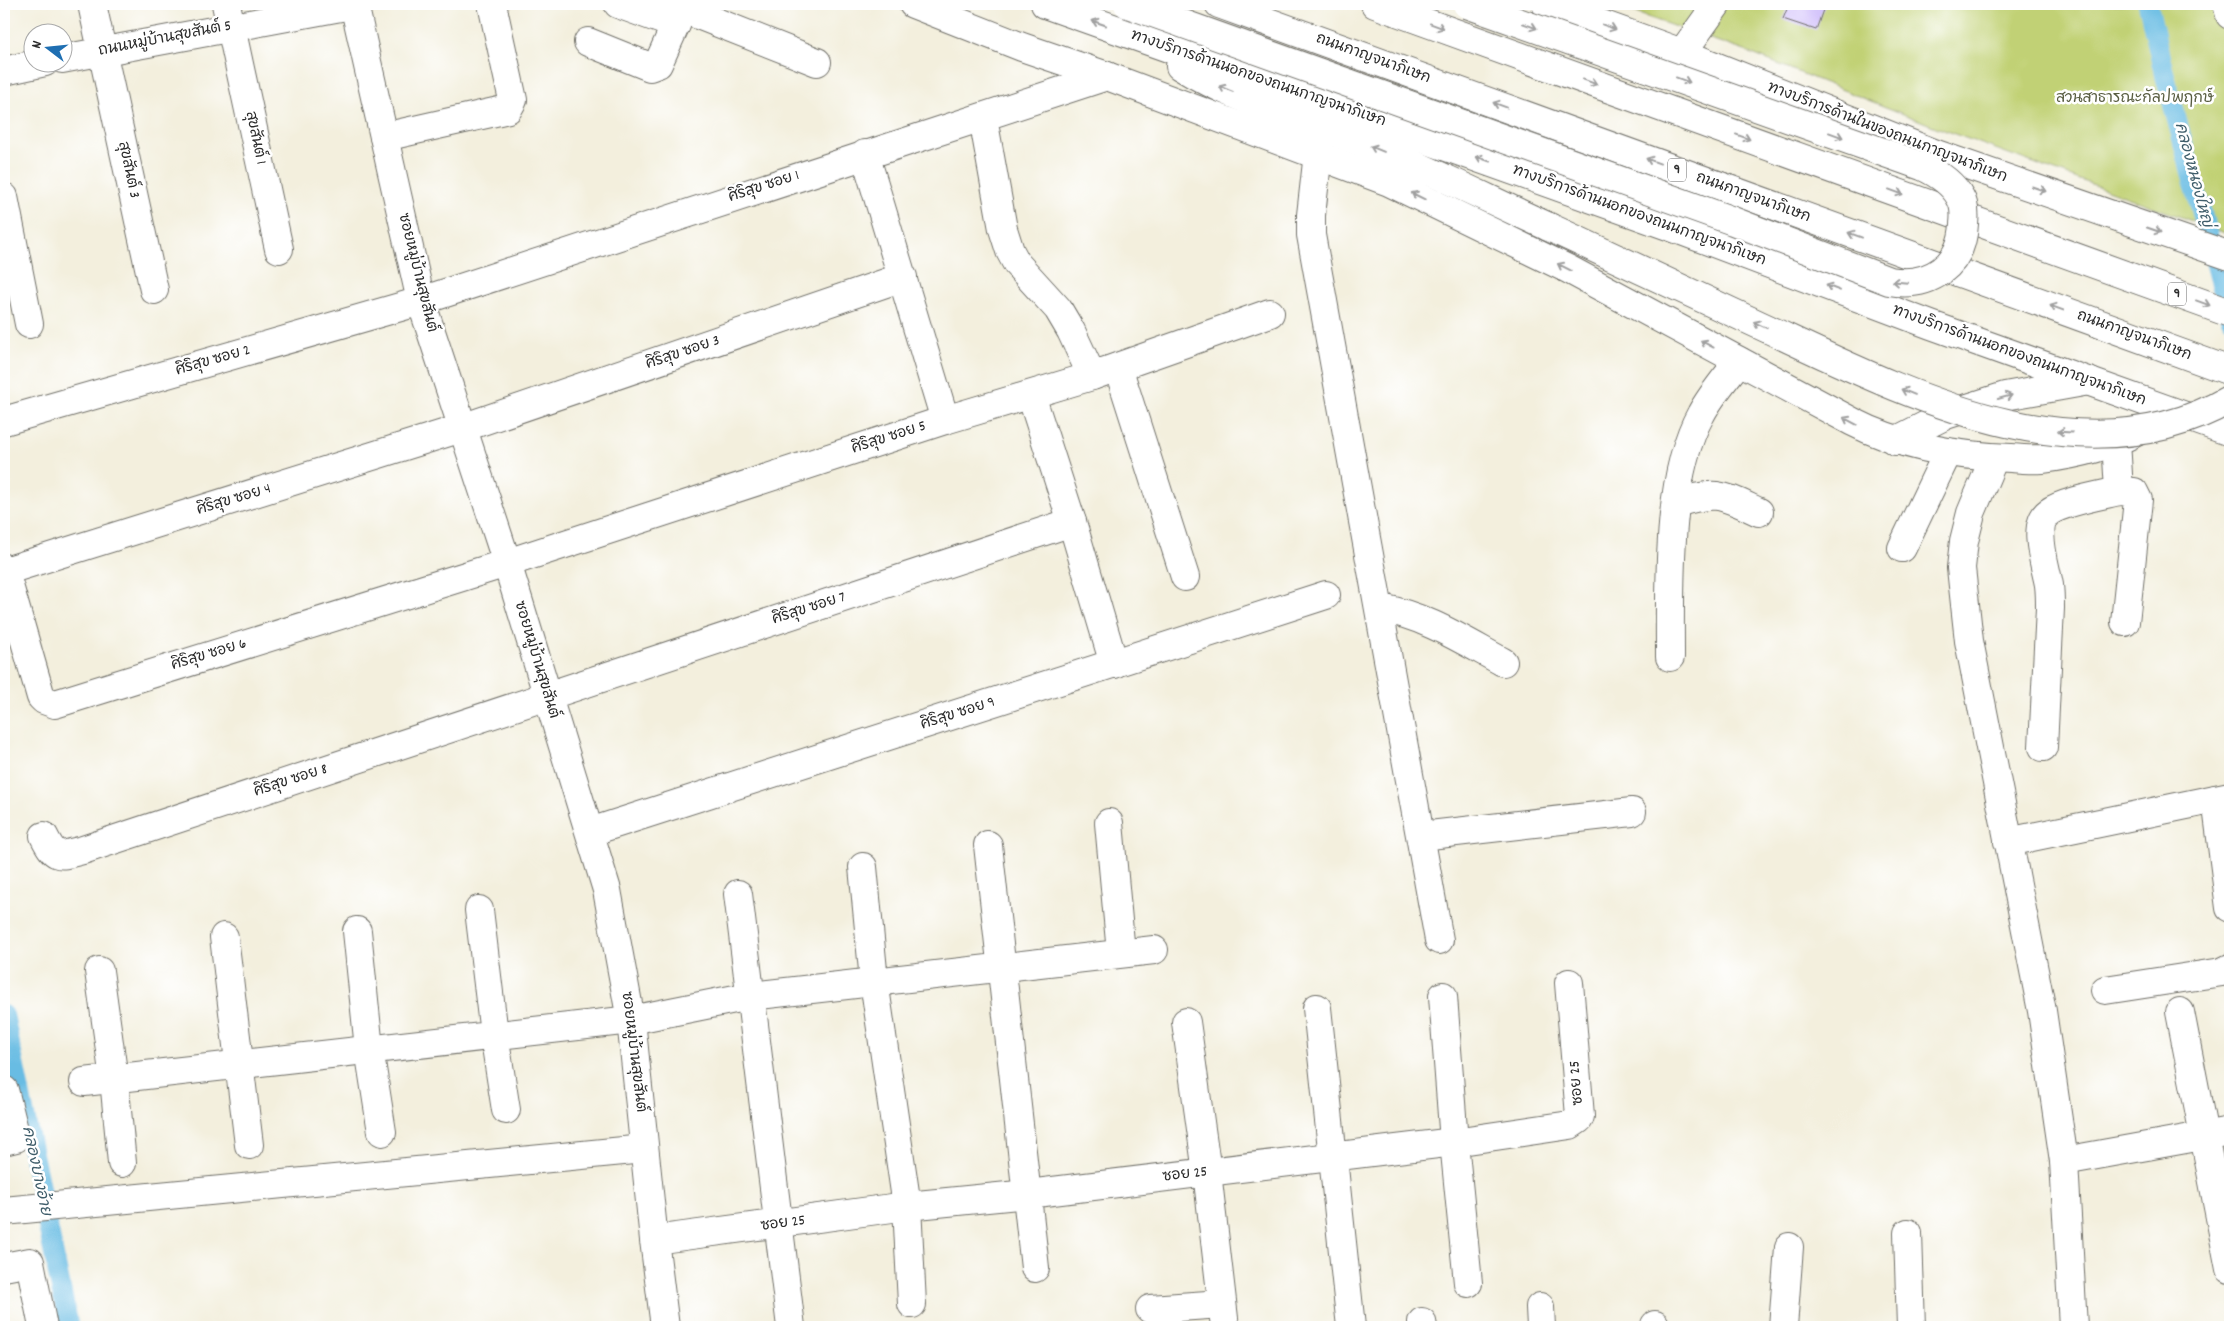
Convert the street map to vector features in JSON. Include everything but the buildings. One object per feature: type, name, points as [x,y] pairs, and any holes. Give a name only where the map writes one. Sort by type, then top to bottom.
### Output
[{"type":"main road","name":"สุขสันต์ 3","points":[[92,4],[154,290]]},
{"type":"main road","name":"ถนนหมู่บ้านสุขสันต์ 5","points":[[72,57],[102,51],[229,15],[355,4]]},
{"type":"main road","name":"ซอยหมู่บ้านสุขสันต์","points":[[355,4],[421,301],[507,562],[607,890],[631,1020],[654,1240],[666,1327]]},
{"type":"main road","points":[[384,137],[508,109],[513,100],[492,4]]},
{"type":"main road","points":[[618,4],[681,13],[816,62]]},
{"type":"main road","points":[[913,4],[1022,47],[1318,153],[1389,182],[1559,264],[1868,430],[1895,441],[1948,452],[1994,458],[2040,460],[2084,452],[2116,441],[2152,423],[2158,406]]},
{"type":"main road","name":"ทางบริการด้านนอกของถนนกาญจนาภิเษก","points":[[1045,4],[1665,224],[1931,325],[2230,432]]},
{"type":"main road","points":[[1128,4],[1733,221],[1889,281],[1912,283],[1935,276],[1956,255],[1964,237],[1965,214],[1961,198],[1947,181],[1934,172],[1904,159],[1467,4]]},
{"type":"main road","name":"ถนนกาญจนาภิเษก","points":[[1219,4],[2230,371]]},
{"type":"main road","name":"9","points":[[1375,4],[2230,313]]},
{"type":"main road","name":"ทางบริการด้านในของถนนกาญจนาภิเษก","points":[[1546,4],[1682,53],[1936,154],[2230,256]]},
{"type":"main road","points":[[1682,53],[1717,4]]},
{"type":"main road","points":[[2227,4],[2230,15]]},
{"type":"main road","points":[[588,42],[650,67],[658,64],[663,57],[681,13]]},
{"type":"main road","name":"สุขสันต์ 1","points":[[229,15],[279,249]]},
{"type":"main road","points":[[1128,33],[1196,76],[1277,110],[1384,151],[1870,376],[1931,402],[2001,422],[2062,432],[2140,430],[2182,421],[2230,399]]},
{"type":"main road","points":[[4,71],[22,67]]},
{"type":"main road","name":"ศิริสุข ซอย 1","points":[[421,301],[1107,76]]},
{"type":"main road","points":[[983,118],[1003,229],[1010,251],[1017,264],[1058,309],[1092,376]]},
{"type":"main road","points":[[1318,153],[1311,215],[1311,235],[1439,940]]},
{"type":"main road","points":[[865,154],[945,420]]},
{"type":"main road","points":[[4,196],[29,324]]},
{"type":"main road","name":"ศิริสุข ซอย 3","points":[[462,428],[903,277]]},
{"type":"main road","name":"ศิริสุข ซอย 2","points":[[4,421],[421,301]]},
{"type":"main road","name":"ศิริสุข ซอย 5","points":[[507,562],[945,420],[1092,376],[1270,313]]},
{"type":"main road","points":[[1670,657],[1670,568],[1676,503],[1682,467],[1692,433],[1702,413],[1739,361]]},
{"type":"main road","points":[[1118,367],[1185,577]]},
{"type":"main road","points":[[1895,441],[1946,415],[2005,396],[2089,381]]},
{"type":"main road","points":[[1031,395],[1072,522],[1114,664]]},
{"type":"main road","name":"ศิริสุข ซอย 4","points":[[6,581],[462,428]]},
{"type":"main road","points":[[2116,441],[2119,491]]},
{"type":"main road","points":[[1902,548],[1948,452]]},
{"type":"main road","points":[[1994,458],[1971,513],[1964,541],[1961,568],[1969,641],[2042,1011],[2064,1161],[2074,1327]]},
{"type":"main road","points":[[2043,747],[2050,608],[2049,586],[2040,540],[2042,519],[2049,512],[2060,506],[2119,491],[2134,492],[2138,500],[2125,622]]},
{"type":"main road","points":[[1676,503],[1710,494],[1724,496],[1759,512]]},
{"type":"main road","name":"ศิริสุข ซอย 7","points":[[547,696],[1072,522]]},
{"type":"main road","name":"ศิริสุข ซอย 6","points":[[6,581],[41,697],[54,704],[507,562]]},
{"type":"main road","name":"ศิริสุข ซอย 9","points":[[590,832],[1326,595]]},
{"type":"main road","points":[[1380,608],[1412,615],[1502,662]]},
{"type":"main road","name":"ศิริสุข ซอย 8","points":[[44,836],[51,851],[56,854],[63,855],[84,850],[547,696]]},
{"type":"main road","points":[[2008,842],[2223,798],[2230,908]]},
{"type":"main road","points":[[1421,836],[1632,812]]},
{"type":"main road","points":[[1109,823],[1121,953]]},
{"type":"main road","points":[[988,845],[1035,1268]]},
{"type":"main road","points":[[863,868],[874,981],[907,1206],[912,1304]]},
{"type":"main road","points":[[738,894],[780,1224],[791,1327]]},
{"type":"main road","points":[[479,910],[494,1034],[506,1110]]},
{"type":"main road","points":[[357,932],[369,1049],[382,1132]]},
{"type":"main road","points":[[224,937],[241,1064],[249,1145]]},
{"type":"main road","points":[[84,1082],[494,1034],[631,1020],[750,996],[1154,950]]},
{"type":"main road","points":[[2106,990],[2222,972],[2230,968]]},
{"type":"main road","points":[[99,971],[114,1078],[122,1163]]},
{"type":"main road","name":"ซอย 25","points":[[654,1240],[907,1206],[1028,1194],[1454,1142],[1570,1125],[1579,1119],[1569,983]]},
{"type":"main road","points":[[1443,996],[1454,1142],[1468,1284]]},
{"type":"main road","points":[[1317,1008],[1351,1327]]},
{"type":"main road","points":[[2180,1012],[2230,1269]]},
{"type":"main road","points":[[1150,1309],[1223,1316],[1207,1172],[1186,1022]]},
{"type":"main road","points":[[4,1090],[16,1138],[4,1141]]},
{"type":"main road","points":[[2064,1161],[2230,1131]]},
{"type":"main road","points":[[4,1210],[644,1148]]},
{"type":"main road","points":[[1908,1233],[1911,1327]]},
{"type":"main road","points":[[1783,1327],[1789,1246]]},
{"type":"main road","points":[[4,1267],[30,1262],[43,1327]]},
{"type":"green space","name":"สวนสาธารณะกัลปพฤกษ์","points":[[1610,4],[2230,4],[2230,235],[1941,129],[1745,51]]},
{"type":"waterway","name":"คลองหนองใหญ่","points":[[2148,4],[2161,61],[2230,317]]},
{"type":"waterway","name":"คลองบางอ้าย","points":[[4,1015],[69,1327]]}]
